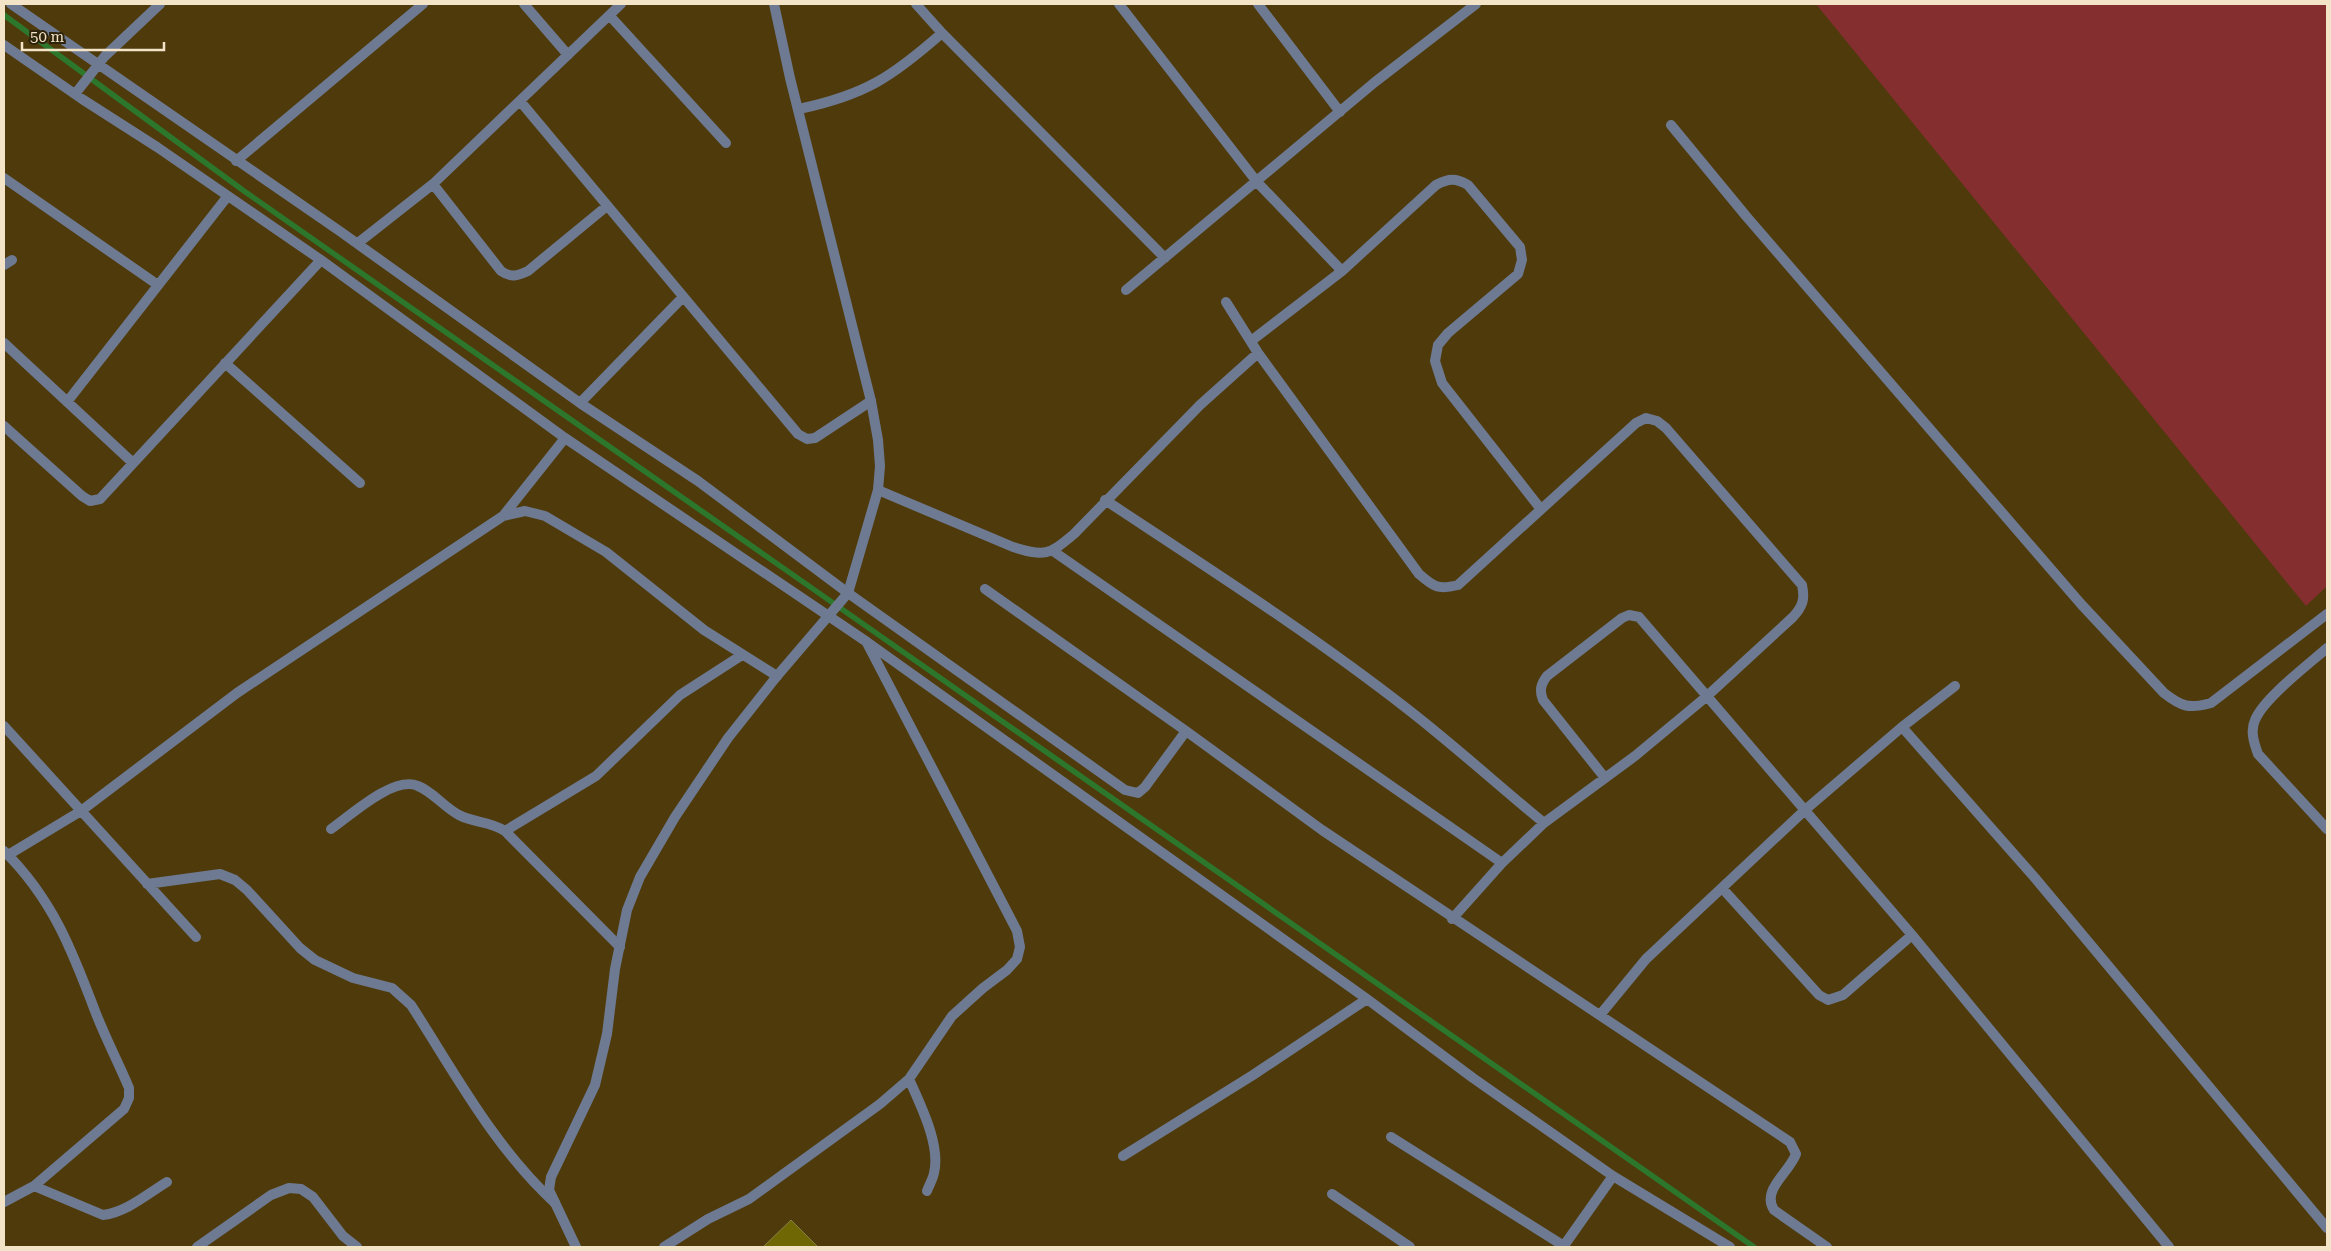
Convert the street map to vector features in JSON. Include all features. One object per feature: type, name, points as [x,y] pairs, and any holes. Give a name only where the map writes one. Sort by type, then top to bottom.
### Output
[{"type":"street","points":[[11,4],[236,161],[358,243],[580,402],[698,481],[846,596],[1126,790],[1138,793],[1145,787],[1186,730]]},
{"type":"street","points":[[78,91],[105,56],[160,4]]},
{"type":"street","points":[[236,161],[423,4]]},
{"type":"street","points":[[524,4],[568,55]]},
{"type":"street","points":[[358,243],[433,184],[621,4]]},
{"type":"street","points":[[576,1247],[550,1190],[552,1177],[595,1085],[607,1034],[627,910],[640,876],[675,817],[728,738],[777,676],[846,596],[878,490],[880,466],[878,440],[871,401],[774,4]]},
{"type":"street","points":[[916,4],[942,33],[1165,258]]},
{"type":"street","points":[[1119,4],[1257,182],[1342,270]]},
{"type":"street","points":[[1258,4],[1340,112]]},
{"type":"street","points":[[1126,290],[1340,112],[1476,4]]},
{"type":"street","points":[[610,16],[726,143]]},
{"type":"street","points":[[799,109],[832,102],[869,88],[896,71],[942,33]]},
{"type":"street","points":[[4,45],[78,91],[227,197],[321,260],[565,438],[831,614],[867,642],[1473,1078],[1613,1176],[1730,1247]]},
{"type":"street","points":[[520,101],[798,434],[806,439],[815,438],[871,401]]},
{"type":"street","points":[[1671,125],[1746,216],[2081,604],[2164,694],[2178,704],[2195,707],[2211,703],[2327,614]]},
{"type":"street","points":[[4,178],[158,285]]},
{"type":"street","points":[[1251,341],[1342,270],[1436,185],[1446,180],[1458,179],[1468,185],[1520,248],[1522,260],[1518,274],[1448,334],[1438,345],[1435,361],[1442,382],[1540,508]]},
{"type":"street","points":[[433,184],[500,271],[509,276],[518,275],[528,270],[607,206]]},
{"type":"street","points":[[67,402],[227,197]]},
{"type":"street","points":[[4,426],[82,496],[90,501],[100,498],[321,260]]},
{"type":"street","points":[[580,402],[683,297]]},
{"type":"street","points":[[1226,302],[1258,353],[1420,574],[1433,586],[1446,588],[1458,585],[1540,508],[1636,423],[1646,418],[1657,421],[1666,428],[1802,586],[1804,595],[1802,607],[1793,617],[1706,697],[1605,778],[1544,823],[1502,863],[1452,919]]},
{"type":"street","points":[[4,343],[133,463]]},
{"type":"street","points":[[878,490],[1013,547],[1035,554],[1053,551],[1074,534],[1105,500],[1200,405],[1258,353]]},
{"type":"street","points":[[226,363],[360,483]]},
{"type":"street","points":[[4,1202],[34,1186],[124,1109],[129,1098],[129,1088],[96,1013],[68,941],[43,896],[6,853],[81,811],[237,693],[503,516],[565,438]]},
{"type":"street","points":[[1105,500],[1230,583],[1411,711],[1544,823]]},
{"type":"street","points":[[503,516],[525,512],[545,516],[606,552],[704,630],[777,676]]},
{"type":"street","points":[[1053,551],[1502,863]]},
{"type":"street","points":[[985,589],[1186,730],[1322,830],[1452,919],[1790,1142],[1796,1154],[1793,1163],[1770,1195],[1769,1203],[1774,1210],[1827,1247]]},
{"type":"street","points":[[1605,778],[1543,700],[1540,693],[1542,684],[1547,676],[1622,618],[1630,615],[1639,617],[1646,624],[1706,697],[1912,935],[2168,1247]]},
{"type":"street","points":[[664,1247],[708,1219],[749,1198],[880,1104],[909,1079],[952,1016],[983,988],[1007,970],[1017,959],[1020,947],[1017,932],[867,642]]},
{"type":"street","points":[[2327,648],[2266,703],[2255,720],[2252,738],[2258,754],[2327,829]]},
{"type":"street","points":[[505,831],[596,776],[680,695],[742,655]]},
{"type":"street","points":[[1600,1015],[1646,960],[1805,810],[1902,727],[1955,686]]},
{"type":"street","points":[[4,726],[196,937]]},
{"type":"street","points":[[1902,727],[2036,878],[2327,1228]]},
{"type":"street","points":[[331,828],[389,788],[410,784],[418,786],[458,815],[495,824],[505,831],[620,947]]},
{"type":"street","points":[[147,884],[220,874],[235,880],[248,890],[300,948],[315,960],[352,978],[392,988],[401,995],[411,1005],[506,1152],[533,1183],[556,1204]]},
{"type":"street","points":[[1722,888],[1819,995],[1828,1000],[1843,995],[1912,935]]},
{"type":"street","points":[[1123,1156],[1367,1000]]},
{"type":"street","points":[[909,1079],[928,1125],[932,1140],[935,1172],[927,1191]]},
{"type":"street","points":[[1391,1137],[1563,1246],[1613,1176]]},
{"type":"street","points":[[34,1186],[103,1215],[112,1214],[126,1208],[167,1182]]},
{"type":"street","points":[[197,1247],[271,1195],[289,1188],[301,1190],[313,1197],[343,1236],[357,1247]]},
{"type":"street","points":[[1332,1194],[1410,1247]]},
{"type":"shaded area","points":[[1816,4],[2327,4],[2327,586],[2306,606]]},
{"type":"building","points":[[791,1220],[818,1247],[763,1247]]},
{"type":"waterway","points":[[4,15],[244,191],[1754,1247]]}]
